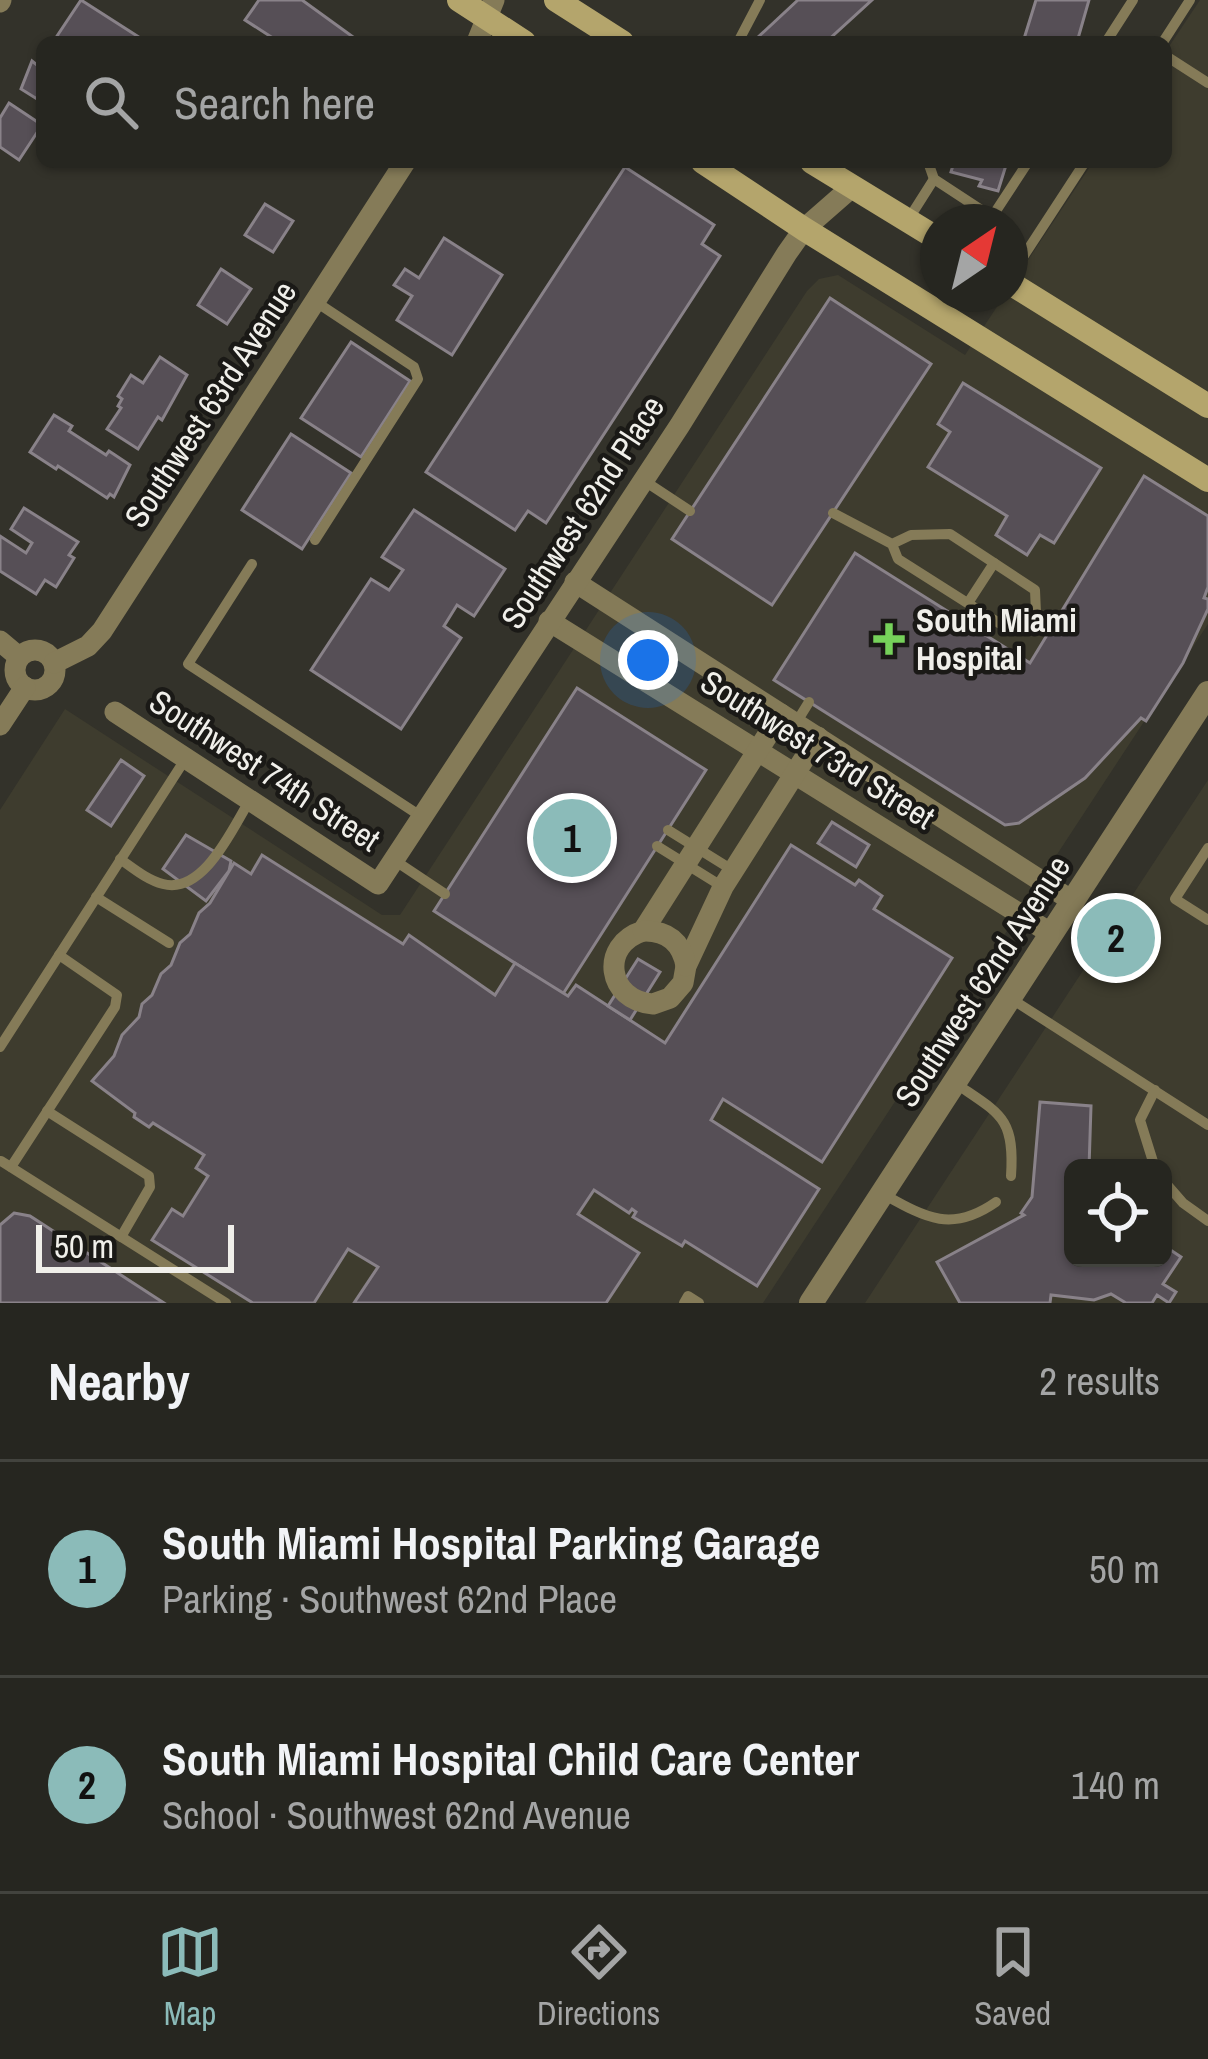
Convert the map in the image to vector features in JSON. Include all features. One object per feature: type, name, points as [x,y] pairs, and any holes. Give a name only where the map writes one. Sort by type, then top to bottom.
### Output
[{"type":"main road","points":[[459,0],[490,9],[518,36]]},
{"type":"main road","points":[[556,0],[613,36]]},
{"type":"main road","points":[[712,168],[1208,480]]},
{"type":"main road","points":[[822,168],[920,228]]},
{"type":"main road","points":[[1028,291],[1208,406]]},
{"type":"street","name":"Southwest 63rd Avenue","points":[[0,724],[25,687],[48,686],[55,674],[53,663],[88,646],[102,631],[401,168]]},
{"type":"street","name":"Southwest 62nd Place","points":[[379,884],[803,229],[852,187]]},
{"type":"street","name":"Southwest 73rd Street","points":[[575,582],[1074,902]]},
{"type":"street","name":"Southwest 73rd Street","points":[[549,621],[1052,934]]},
{"type":"street","points":[[0,641],[19,657]]},
{"type":"street","points":[[19,657],[36,650],[49,655],[53,663]]},
{"type":"street","points":[[19,657],[15,676],[25,687]]},
{"type":"street","name":"Southwest 62nd Avenue","points":[[811,1303],[1207,696]]},
{"type":"street","name":"Southwest 74th Street","points":[[116,712],[379,884]]},
{"type":"street","points":[[643,931],[759,750],[789,719]]},
{"type":"street","points":[[686,966],[675,940],[659,932],[643,931],[626,939],[614,959],[615,979],[628,997],[653,1004],[670,998],[682,983],[729,879],[818,737]]},
{"type":"lane","points":[[741,36],[760,0]]},
{"type":"lane","points":[[1110,36],[1133,0]]},
{"type":"lane","points":[[1167,36],[1190,0]]},
{"type":"lane","points":[[1172,60],[1208,83]]},
{"type":"lane","points":[[930,168],[934,179],[992,217],[1024,168]]},
{"type":"lane","points":[[1028,252],[1081,168]]},
{"type":"lane","points":[[908,220],[934,179]]},
{"type":"lane","points":[[315,540],[418,380],[414,367],[316,302]]},
{"type":"lane","points":[[643,480],[690,512]]},
{"type":"lane","points":[[833,513],[892,544],[898,559],[1002,625],[1021,627],[1036,613],[1035,590],[950,534],[911,536],[892,544]]},
{"type":"lane","points":[[889,574],[898,559]]},
{"type":"lane","points":[[968,603],[994,563]]},
{"type":"lane","points":[[253,564],[188,664],[422,817]]},
{"type":"lane","points":[[789,719],[809,701]]},
{"type":"lane","points":[[0,1047],[186,758]]},
{"type":"lane","points":[[120,859],[163,884],[187,882],[210,862],[250,800]]},
{"type":"lane","points":[[668,830],[693,857],[729,879]]},
{"type":"lane","points":[[657,846],[693,857],[729,879]]},
{"type":"lane","points":[[1208,848],[1175,898],[1208,920]]},
{"type":"lane","points":[[394,860],[445,894]]},
{"type":"lane","points":[[96,897],[169,943]]},
{"type":"lane","points":[[59,956],[117,995],[115,1007],[47,1111],[3,1163],[226,1303]]},
{"type":"lane","points":[[1010,998],[1208,1125]]},
{"type":"lane","points":[[955,1083],[1004,1119],[1013,1147],[1011,1176]]},
{"type":"lane","points":[[1152,1159],[1141,1120],[1154,1090]]},
{"type":"lane","points":[[47,1111],[148,1176],[150,1187],[121,1237]]},
{"type":"lane","points":[[1172,1190],[1208,1221]]},
{"type":"lane","points":[[883,1194],[946,1221],[974,1217],[996,1202]]},
{"type":"lane","points":[[684,1303],[688,1296],[699,1303]]},
{"type":"shaded area","name":"South Miami Hospital","points":[[1200,0],[1208,0],[1208,624],[763,1303],[0,1303],[0,810],[65,709],[382,915],[400,915],[819,279],[838,275],[965,355],[994,312],[1028,312],[1028,260],[1089,168],[1172,168],[1172,42]]},
{"type":"shaded area","points":[[1208,780],[1208,1303],[865,1303]]},
{"type":"building","points":[[81,0],[137,36],[57,36]]},
{"type":"building","points":[[259,0],[302,0],[352,36],[270,36],[245,20]]},
{"type":"building","points":[[798,0],[872,0],[833,36],[759,36]]},
{"type":"building","points":[[1036,0],[1089,0],[1079,36],[1025,36]]},
{"type":"building","points":[[32,61],[36,64],[36,98],[21,89]]},
{"type":"building","points":[[9,103],[36,121],[36,134],[19,160],[0,147],[0,118]]},
{"type":"building","points":[[624,168],[714,225],[702,244],[720,256],[546,523],[528,511],[515,530],[426,472]]},
{"type":"building","points":[[952,168],[1005,168],[998,191],[979,186],[982,180],[951,172]]},
{"type":"building","points":[[265,204],[293,221],[273,252],[245,235]]},
{"type":"building","points":[[444,238],[502,275],[452,355],[397,320],[412,296],[394,285],[405,269],[419,278]]},
{"type":"building","points":[[221,269],[251,289],[227,324],[198,305]]},
{"type":"building","points":[[830,298],[931,364],[772,605],[672,539]]},
{"type":"building","points":[[351,342],[410,381],[361,457],[301,418]]},
{"type":"building","points":[[160,357],[187,375],[162,420],[158,417],[138,449],[107,429],[121,408],[118,396],[131,375],[143,383]]},
{"type":"building","points":[[963,383],[1101,468],[1054,543],[1040,535],[1027,555],[996,535],[1007,516],[928,467],[950,432],[938,424]]},
{"type":"building","points":[[54,415],[72,426],[69,431],[130,465],[114,497],[107,498],[30,452]]},
{"type":"building","points":[[291,434],[351,473],[302,549],[242,510]]},
{"type":"building","points":[[1144,476],[1208,516],[1204,598],[1208,609],[1183,663],[1146,721],[1141,718],[1085,778],[1019,823],[1005,825],[774,680],[855,553],[1030,663]]},
{"type":"building","points":[[24,508],[78,542],[56,587],[45,580],[36,594],[0,571],[0,536],[26,553],[32,543],[11,529]]},
{"type":"building","points":[[414,510],[505,569],[474,616],[457,605],[444,626],[461,638],[401,729],[311,670],[371,579],[389,590],[403,570],[382,557]]},
{"type":"building","points":[[577,688],[706,770],[563,994],[434,911]]},
{"type":"building","points":[[121,760],[144,776],[111,826],[87,810]]},
{"type":"building","points":[[832,822],[869,845],[856,867],[818,843]]},
{"type":"building","points":[[186,835],[231,861],[229,871],[206,901],[163,869]]},
{"type":"building","points":[[791,845],[855,885],[859,880],[882,896],[874,909],[952,958],[822,1162],[723,1099],[711,1120],[819,1189],[757,1286],[594,1190],[578,1214],[639,1253],[606,1303],[354,1303],[378,1267],[348,1249],[314,1303],[253,1303],[152,1240],[172,1209],[183,1216],[208,1176],[196,1168],[204,1155],[153,1123],[149,1127],[92,1081],[114,1056],[122,1035],[139,1017],[142,1004],[234,863],[251,874],[262,855],[403,944],[409,935],[495,995],[515,963],[568,996],[576,985],[665,1043]]},
{"type":"building","points":[[638,959],[660,972],[630,1020],[608,1006]]},
{"type":"building","points":[[1040,1102],[1091,1106],[1089,1159],[1064,1159],[1064,1267],[1172,1267],[1172,1251],[1181,1257],[1163,1284],[1176,1292],[1169,1303],[1157,1295],[1152,1303],[1126,1303],[1111,1294],[1094,1300],[1051,1295],[1050,1303],[960,1303],[937,1262],[1024,1215],[1032,1197]]},
{"type":"building","points":[[14,1213],[30,1216],[164,1303],[0,1303],[0,1225]]},
{"type":"place","name":"South Miami Hospital","points":[[889,639]]},
{"type":"place","name":"South Miami Hospital Parking Garage","points":[[572,838]]},
{"type":"place","name":"South Miami Hospital Child Care Center","points":[[1116,938]]}]
